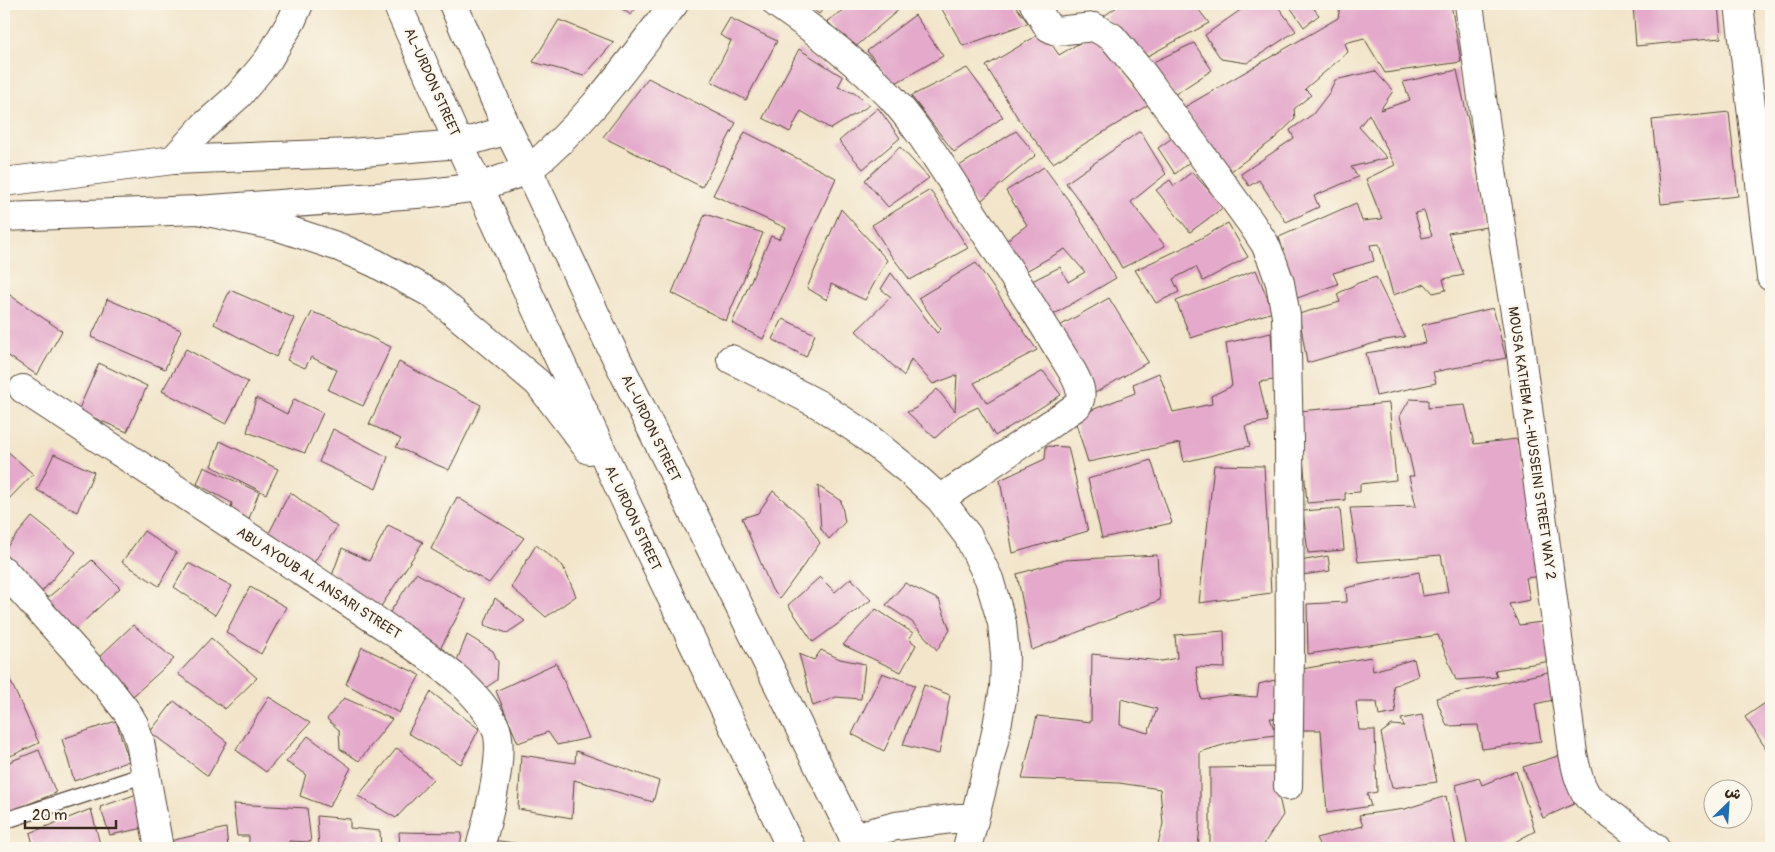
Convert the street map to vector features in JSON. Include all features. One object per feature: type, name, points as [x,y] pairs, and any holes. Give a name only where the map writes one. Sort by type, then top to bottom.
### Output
[{"type":"main road","points":[[173,160],[204,126],[239,95],[268,60],[292,20],[299,4]]},
{"type":"main road","name":"AL-URDON STREET","points":[[397,4],[479,186]]},
{"type":"main road","name":"AL-URDON STREET","points":[[453,4],[508,130],[608,339],[856,843]]},
{"type":"main road","points":[[4,217],[198,210],[430,193],[479,186],[528,170],[546,156],[587,114],[674,4]]},
{"type":"main road","points":[[777,4],[827,40],[863,70],[889,95],[912,122],[984,230],[1079,384],[1081,397],[1077,406],[940,500]]},
{"type":"main road","points":[[1034,4],[1048,27],[1056,31],[1094,27],[1112,37],[1143,74],[1251,223],[1265,244],[1280,283],[1286,316],[1289,439],[1290,652],[1288,786]]},
{"type":"main road","name":"MOUSA KATHEM AL-HUSSEINI STREET WAY 2","points":[[1469,4],[1493,178],[1519,341],[1577,773],[1582,788],[1588,797],[1655,848]]},
{"type":"main road","points":[[1739,4],[1771,277]]},
{"type":"main road","points":[[4,182],[173,160],[351,153],[459,144],[508,130]]},
{"type":"main road","name":"AL URDON STREET","points":[[479,186],[790,848]]},
{"type":"main road","points":[[198,210],[279,227],[339,247],[375,263],[432,294],[538,383],[623,496]]},
{"type":"main road","points":[[731,359],[818,404],[862,433],[908,470],[940,500],[968,536],[989,579],[1002,623],[1005,654],[1004,688],[995,737],[967,848]]},
{"type":"main road","name":"ABU AYOUB AL ANSARI STREET","points":[[23,389],[432,658],[469,691],[488,714],[496,727],[499,738],[494,784],[480,848]]},
{"type":"main road","points":[[4,571],[84,660],[127,712],[138,734],[159,848]]},
{"type":"main road","points":[[856,843],[903,824],[975,816]]},
{"type":"lane","points":[[4,821],[144,774]]},
{"type":"building","points":[[615,4],[639,4],[631,15]]},
{"type":"building","points":[[807,4],[827,4],[819,14]]},
{"type":"building","points":[[853,4],[902,4],[903,6],[853,49],[827,21]]},
{"type":"building","points":[[939,4],[1014,4],[1028,23],[963,46]]},
{"type":"building","points":[[1121,4],[1194,4],[1209,23],[1142,59],[1104,16]]},
{"type":"building","points":[[1249,4],[1276,4],[1296,31],[1247,63],[1221,59],[1205,35]]},
{"type":"building","points":[[1288,4],[1325,4],[1314,9],[1319,15],[1304,27]]},
{"type":"building","points":[[1359,4],[1451,4],[1461,62],[1385,73],[1364,38],[1345,43],[1348,52],[1305,89],[1311,95],[1294,109],[1295,119],[1273,140],[1231,171],[1183,108],[1338,18],[1340,6]]},
{"type":"building","points":[[1633,4],[1718,4],[1721,38],[1636,46]]},
{"type":"building","points":[[915,15],[943,56],[894,84],[867,51]]},
{"type":"building","points":[[730,18],[777,41],[746,100],[711,81],[731,41],[720,35]]},
{"type":"building","points":[[559,20],[614,42],[584,76],[533,62]]},
{"type":"building","points":[[1043,32],[1059,55],[1095,34],[1148,105],[1053,163],[1019,120],[986,66]]},
{"type":"building","points":[[1194,43],[1212,70],[1174,95],[1151,63]]},
{"type":"building","points":[[799,49],[843,77],[838,87],[854,93],[870,105],[831,129],[801,111],[790,132],[763,118]]},
{"type":"building","points":[[967,68],[1003,117],[954,152],[911,96]]},
{"type":"building","points":[[1457,70],[1473,143],[1487,227],[1448,233],[1464,275],[1443,279],[1446,290],[1433,293],[1425,284],[1393,295],[1379,244],[1370,245],[1374,261],[1333,273],[1338,284],[1297,298],[1279,237],[1356,203],[1362,221],[1382,219],[1366,179],[1395,165],[1369,114],[1359,127],[1387,158],[1351,167],[1358,177],[1314,196],[1319,207],[1286,222],[1259,180],[1249,186],[1241,174],[1294,138],[1290,130],[1313,114],[1329,93],[1335,80],[1375,71],[1393,91],[1380,110],[1410,100],[1403,82]],"holes":[[[1424,211],[1432,236],[1422,238],[1415,213]]]},
{"type":"building","points":[[648,78],[736,123],[702,187],[603,137]]},
{"type":"building","points":[[878,108],[900,138],[863,169],[839,141]]},
{"type":"building","points":[[1729,112],[1738,196],[1661,204],[1652,120]]},
{"type":"building","points":[[1016,131],[1036,155],[977,204],[951,171]]},
{"type":"building","points":[[1140,131],[1166,174],[1131,202],[1165,246],[1122,268],[1099,227],[1066,183]]},
{"type":"building","points":[[745,132],[836,178],[763,339],[732,323],[771,236],[779,239],[786,228],[713,195]]},
{"type":"building","points":[[1175,136],[1192,160],[1175,174],[1158,148]]},
{"type":"building","points":[[900,147],[929,178],[888,207],[865,180]]},
{"type":"building","points":[[1044,167],[1069,201],[1116,278],[1044,320],[1024,285],[1060,267],[1068,282],[1085,272],[1065,249],[1019,275],[999,246],[1027,225],[1006,191]]},
{"type":"building","points":[[1192,172],[1224,207],[1190,232],[1156,190],[1170,180],[1174,186]]},
{"type":"building","points":[[930,190],[968,248],[910,280],[890,254],[872,225]]},
{"type":"building","points":[[841,209],[887,260],[865,300],[831,284],[827,300],[807,288]]},
{"type":"building","points":[[705,214],[763,233],[726,321],[672,293]]},
{"type":"building","points":[[1228,223],[1248,257],[1203,281],[1196,267],[1173,279],[1179,292],[1156,303],[1135,270],[1185,247]]},
{"type":"building","points":[[976,263],[1037,350],[974,383],[987,403],[1043,371],[1061,395],[995,436],[978,407],[959,416],[935,438],[907,412],[916,408],[937,389],[955,411],[957,375],[933,384],[911,359],[904,376],[856,331],[891,297],[881,289],[891,273],[937,333],[941,329],[918,298]]},
{"type":"building","points":[[1256,270],[1273,312],[1191,338],[1176,301]]},
{"type":"building","points":[[1376,277],[1405,337],[1385,340],[1307,363],[1299,314],[1340,302],[1337,294],[1358,283]]},
{"type":"building","points":[[230,290],[294,318],[276,357],[214,324]]},
{"type":"building","points":[[4,291],[62,331],[37,375],[4,353]]},
{"type":"building","points":[[1109,298],[1148,362],[1095,393],[1056,328]]},
{"type":"building","points":[[107,299],[181,330],[165,369],[91,337]]},
{"type":"building","points":[[1493,308],[1506,358],[1433,372],[1436,383],[1376,396],[1366,353],[1426,343],[1422,325]]},
{"type":"building","points":[[312,312],[332,319],[391,347],[363,406],[328,390],[337,370],[311,357],[305,368],[287,360]]},
{"type":"building","points":[[783,319],[815,334],[806,357],[772,339]]},
{"type":"building","points":[[1271,333],[1274,380],[1259,382],[1268,421],[1245,426],[1250,446],[1184,462],[1180,443],[1088,462],[1074,417],[1135,393],[1133,384],[1159,373],[1173,412],[1212,404],[1211,396],[1232,386],[1226,343]]},
{"type":"building","points":[[186,349],[248,382],[226,424],[162,391]]},
{"type":"building","points":[[399,362],[481,405],[449,470],[396,447],[401,439],[369,424]]},
{"type":"building","points":[[99,363],[147,386],[127,432],[78,411]]},
{"type":"building","points":[[256,398],[287,414],[294,399],[323,413],[305,453],[247,432]]},
{"type":"building","points":[[1410,399],[1428,400],[1428,408],[1465,405],[1474,444],[1517,439],[1527,483],[1541,576],[1526,578],[1530,600],[1509,604],[1519,625],[1542,622],[1551,661],[1495,670],[1497,677],[1456,680],[1438,635],[1308,654],[1307,604],[1347,602],[1346,588],[1419,572],[1423,596],[1448,592],[1441,555],[1358,562],[1350,508],[1416,506],[1409,476],[1414,476],[1400,416]]},
{"type":"building","points":[[1389,403],[1396,480],[1360,484],[1360,492],[1345,493],[1345,500],[1307,503],[1299,411]]},
{"type":"building","points":[[333,429],[388,457],[376,489],[319,462]]},
{"type":"building","points":[[220,441],[278,469],[266,494],[211,466]]},
{"type":"building","points":[[1046,446],[1068,447],[1088,531],[1013,553],[1000,480],[1045,459]]},
{"type":"building","points":[[4,448],[33,474],[4,504]]},
{"type":"building","points":[[54,454],[94,472],[77,512],[37,490]]},
{"type":"building","points":[[1151,460],[1172,523],[1102,538],[1088,479]]},
{"type":"building","points":[[1214,465],[1264,466],[1271,593],[1199,603]]},
{"type":"building","points":[[204,467],[259,492],[246,527],[230,517],[232,503],[197,484]]},
{"type":"building","points":[[818,486],[841,501],[845,522],[829,539],[821,529]]},
{"type":"building","points":[[773,491],[806,520],[820,543],[780,598],[772,590],[742,518],[758,513]]},
{"type":"building","points":[[290,492],[337,527],[313,564],[267,537]]},
{"type":"building","points":[[457,497],[524,538],[489,583],[431,549]]},
{"type":"building","points":[[1340,508],[1344,550],[1308,553],[1303,511]]},
{"type":"building","points":[[32,517],[76,552],[39,595],[4,560],[4,550]]},
{"type":"building","points":[[388,525],[423,542],[378,611],[330,581],[342,548],[369,561]]},
{"type":"building","points":[[144,531],[176,553],[159,586],[122,562]]},
{"type":"building","points":[[536,545],[563,566],[576,596],[546,617],[511,587]]},
{"type":"building","points":[[1157,555],[1160,600],[1032,650],[1017,574],[1065,560]]},
{"type":"building","points":[[1328,556],[1330,571],[1302,575],[1300,561]]},
{"type":"building","points":[[92,560],[120,588],[67,637],[45,600]]},
{"type":"building","points":[[188,563],[232,586],[215,615],[174,587]]},
{"type":"building","points":[[416,573],[466,600],[439,651],[384,621]]},
{"type":"building","points":[[820,577],[835,592],[851,578],[871,600],[813,642],[788,605]]},
{"type":"building","points":[[905,583],[939,600],[950,630],[937,650],[912,622],[886,605]]},
{"type":"building","points":[[250,587],[286,607],[261,654],[226,632]]},
{"type":"building","points":[[495,598],[525,621],[507,633],[484,625]]},
{"type":"building","points":[[876,609],[913,633],[909,639],[916,645],[901,672],[843,645]]},
{"type":"building","points":[[133,625],[174,659],[133,696],[97,659]]},
{"type":"building","points":[[1224,631],[1225,668],[1196,667],[1201,699],[1229,695],[1257,697],[1259,684],[1275,680],[1285,719],[1270,718],[1276,735],[1243,739],[1200,752],[1200,825],[1198,848],[1157,848],[1163,824],[1160,789],[1119,783],[1022,779],[1037,716],[1091,722],[1092,654],[1162,661],[1177,658],[1175,635]],"holes":[[[1121,699],[1157,709],[1148,733],[1120,725]]]},
{"type":"building","points":[[467,635],[493,651],[498,662],[497,680],[481,691],[452,673]]},
{"type":"building","points":[[211,638],[257,678],[225,709],[178,674]]},
{"type":"building","points":[[362,647],[420,675],[399,713],[346,684]]},
{"type":"building","points":[[821,650],[840,659],[865,664],[861,699],[836,697],[813,706],[799,654],[814,660]]},
{"type":"building","points":[[1371,657],[1373,671],[1414,659],[1418,676],[1393,686],[1396,713],[1379,716],[1377,702],[1356,702],[1359,730],[1375,730],[1377,792],[1367,794],[1371,806],[1327,813],[1321,730],[1303,730],[1302,669]]},
{"type":"building","points":[[556,663],[589,738],[557,745],[548,732],[518,743],[496,691]]},
{"type":"building","points":[[4,667],[39,743],[4,759]]},
{"type":"building","points":[[1548,672],[1553,700],[1535,704],[1541,741],[1482,749],[1478,725],[1447,726],[1436,698]]},
{"type":"building","points":[[882,673],[915,685],[884,751],[852,734]]},
{"type":"building","points":[[924,685],[950,695],[939,754],[903,745]]},
{"type":"building","points":[[431,692],[479,729],[461,764],[408,733]]},
{"type":"building","points":[[269,697],[310,723],[266,772],[236,750]]},
{"type":"building","points":[[344,698],[392,719],[359,761],[340,749],[339,730],[327,719]]},
{"type":"building","points":[[1771,699],[1771,756],[1745,717]]},
{"type":"building","points":[[174,701],[227,742],[208,776],[150,732]]},
{"type":"building","points":[[1422,715],[1437,782],[1392,788],[1381,733],[1392,725],[1404,726],[1401,719]]},
{"type":"building","points":[[116,721],[129,761],[74,781],[62,739]]},
{"type":"building","points":[[308,736],[351,768],[329,807],[300,796],[306,774],[286,762]]},
{"type":"building","points":[[397,748],[433,779],[396,818],[358,796]]},
{"type":"building","points":[[39,750],[56,793],[6,813],[4,807],[4,764]]},
{"type":"building","points":[[576,751],[659,781],[653,802],[574,780],[572,818],[518,809],[521,755],[575,763]]},
{"type":"building","points":[[1561,755],[1574,804],[1543,818],[1523,767]]},
{"type":"building","points":[[1279,767],[1279,797],[1283,815],[1265,842],[1265,848],[1210,848],[1210,768]]},
{"type":"building","points":[[1516,771],[1535,831],[1504,848],[1468,848],[1456,785],[1479,778],[1482,785]]},
{"type":"building","points":[[140,793],[149,827],[110,835],[100,807]]},
{"type":"building","points":[[1446,796],[1456,848],[1321,848],[1316,838],[1363,826],[1359,815],[1405,809]]},
{"type":"building","points":[[233,804],[307,808],[311,842],[289,841],[289,848],[249,848],[249,836],[237,836]]},
{"type":"building","points":[[91,809],[101,848],[34,848],[30,833]]},
{"type":"building","points":[[317,816],[350,819],[350,828],[380,831],[381,848],[319,848]]},
{"type":"building","points":[[226,828],[228,848],[171,848],[170,841]]},
{"type":"building","points":[[399,832],[462,833],[460,848],[400,848]]},
{"type":"building","points":[[492,840],[543,847],[543,848],[490,848]]}]
